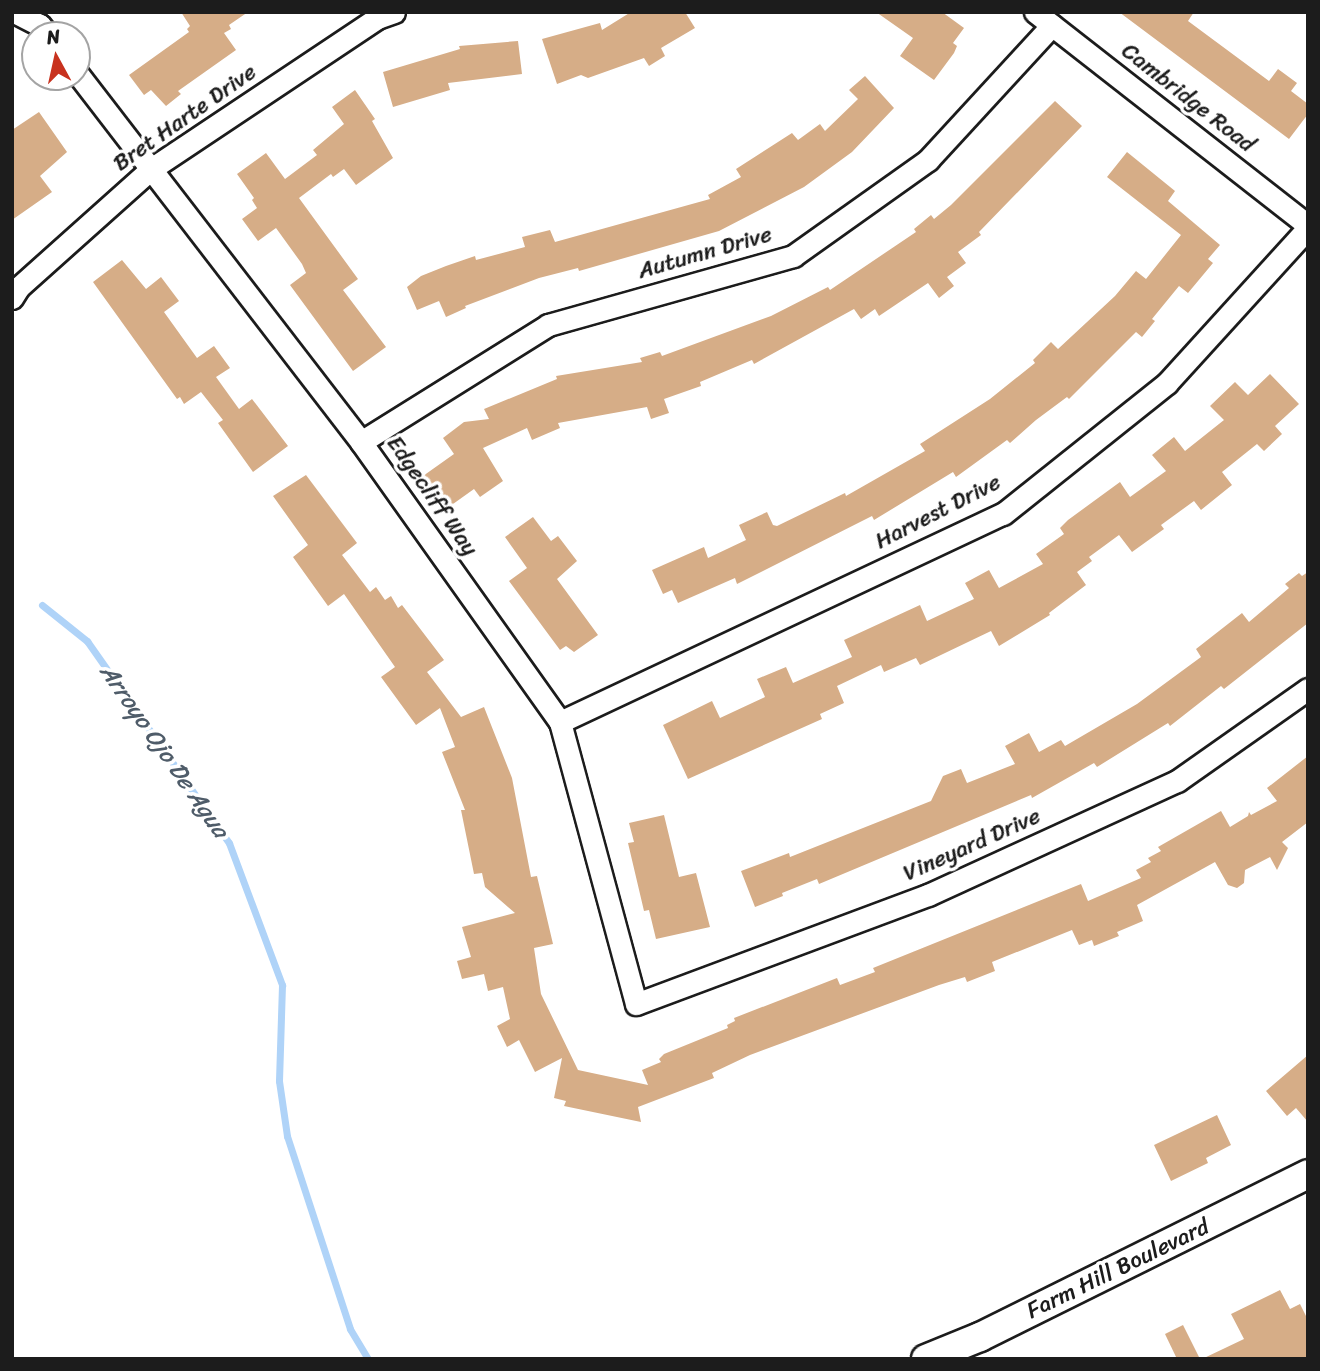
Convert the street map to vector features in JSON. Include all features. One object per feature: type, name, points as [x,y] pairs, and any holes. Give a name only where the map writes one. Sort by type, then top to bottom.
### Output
[{"type":"main road","name":"Farm Hill Boulevard","points":[[936,1357],[1308,1174]]},
{"type":"street","points":[[14,12],[32,21]]},
{"type":"street","name":"Bret Harte Drive","points":[[16,292],[151,169],[377,18],[394,12]]},
{"type":"street","name":"Cambridge Road","points":[[1044,19],[1308,227]]},
{"type":"street","name":"Autumn Drive","points":[[362,442],[548,325],[793,256],[928,160],[1044,19]]},
{"type":"street","name":"Edgecliff Way","points":[[91,91],[362,442],[560,722],[636,1004]]},
{"type":"street","name":"Harvest Drive","points":[[560,722],[1003,514],[1167,383],[1308,227]]},
{"type":"street","name":"Vineyard Drive","points":[[636,1004],[928,895],[1177,781],[1308,689]]},
{"type":"building","points":[[181,12],[248,12],[229,25],[231,29],[224,33],[236,50],[178,91],[181,94],[166,106],[151,90],[144,95],[129,75],[189,32],[187,29],[190,26]]},
{"type":"building","points":[[631,12],[685,12],[695,28],[661,48],[665,56],[649,66],[644,58],[588,78],[581,75],[557,84],[542,39],[600,23],[602,30]]},
{"type":"building","points":[[876,12],[942,12],[964,28],[953,43],[957,46],[954,53],[934,80],[900,56],[913,38]]},
{"type":"building","points":[[1119,12],[1194,12],[1188,21],[1269,81],[1278,69],[1297,83],[1291,91],[1308,104],[1308,114],[1289,139]]},
{"type":"building","points":[[518,41],[522,74],[448,83],[450,90],[393,107],[383,72],[460,49],[459,46]]},
{"type":"building","points":[[865,76],[894,108],[852,152],[804,187],[719,231],[579,271],[578,268],[539,278],[465,306],[466,308],[446,317],[439,301],[417,310],[407,287],[421,276],[475,256],[476,260],[525,247],[522,237],[550,230],[555,242],[710,199],[708,195],[741,177],[736,169],[792,133],[798,140],[820,124],[825,131],[858,99],[849,90]]},
{"type":"building","points":[[355,90],[375,119],[372,121],[393,158],[356,185],[344,169],[333,177],[331,174],[299,198],[358,279],[343,290],[386,347],[353,371],[290,285],[306,273],[276,228],[258,241],[242,219],[257,208],[252,200],[254,198],[237,174],[266,153],[285,179],[317,155],[313,150],[344,124],[332,107]]},
{"type":"building","points":[[1055,101],[1082,126],[979,232],[981,235],[958,252],[966,263],[947,277],[954,286],[939,298],[928,283],[879,316],[875,309],[861,319],[854,309],[754,364],[752,360],[700,382],[701,386],[664,399],[669,413],[651,419],[647,407],[558,423],[560,428],[532,440],[527,428],[483,448],[503,481],[480,497],[474,489],[446,509],[423,476],[454,454],[443,438],[464,422],[489,419],[484,409],[557,379],[556,376],[642,362],[640,358],[660,352],[662,356],[771,316],[828,287],[830,290],[916,232],[914,229],[931,215],[934,219],[951,205]]},
{"type":"building","points":[[39,112],[67,152],[40,176],[52,192],[12,220],[12,130]]},
{"type":"building","points":[[1127,152],[1175,191],[1168,201],[1220,245],[1208,259],[1213,263],[1188,293],[1179,286],[1152,319],[1155,321],[1142,337],[1136,332],[1069,399],[1067,397],[1010,443],[1007,440],[956,477],[953,472],[874,520],[872,516],[737,584],[735,578],[678,603],[672,590],[663,594],[652,570],[704,547],[708,558],[746,540],[739,525],[767,512],[773,525],[777,526],[845,493],[846,496],[925,451],[920,444],[990,399],[1035,363],[1033,360],[1051,342],[1058,349],[1115,296],[1136,271],[1146,279],[1181,235],[1107,177]]},
{"type":"building","points":[[122,260],[146,289],[161,277],[179,301],[164,312],[197,358],[214,346],[230,368],[216,377],[239,409],[252,399],[288,446],[253,472],[218,423],[223,420],[201,392],[184,404],[180,397],[177,399],[93,282]]},
{"type":"building","points":[[1270,374],[1299,404],[1275,426],[1282,434],[1264,451],[1257,444],[1222,472],[1232,485],[1201,510],[1194,501],[1161,525],[1164,529],[1132,552],[1119,535],[1089,557],[1092,561],[1077,572],[1086,585],[1049,613],[1050,615],[999,646],[991,631],[920,665],[916,658],[884,672],[881,665],[837,686],[844,703],[820,714],[822,719],[688,779],[663,725],[712,701],[720,718],[765,697],[757,679],[786,667],[793,683],[852,657],[844,640],[920,605],[927,621],[974,599],[965,583],[989,570],[999,588],[1043,564],[1036,554],[1064,534],[1060,528],[1068,520],[1120,482],[1130,497],[1166,471],[1152,455],[1174,437],[1185,451],[1224,420],[1210,406],[1235,382],[1248,395]]},
{"type":"building","points":[[306,475],[357,543],[342,555],[370,592],[376,587],[385,600],[391,596],[398,608],[402,605],[444,660],[427,672],[461,717],[484,707],[512,778],[531,877],[537,876],[553,944],[534,948],[541,994],[578,1070],[648,1085],[642,1070],[661,1062],[659,1059],[664,1054],[728,1028],[727,1025],[735,1021],[734,1018],[837,978],[840,985],[875,972],[873,968],[1081,884],[1088,901],[1141,878],[1136,870],[1151,862],[1148,858],[1161,851],[1158,847],[1221,811],[1230,827],[1248,816],[1249,812],[1251,815],[1277,801],[1267,788],[1308,756],[1308,822],[1282,842],[1288,848],[1277,870],[1270,857],[1245,870],[1244,883],[1237,888],[1228,885],[1215,862],[1137,905],[1143,921],[1117,932],[1119,936],[1094,946],[1092,940],[1079,945],[1072,930],[992,962],[995,971],[967,982],[965,977],[939,985],[750,1055],[712,1073],[714,1078],[638,1107],[641,1122],[564,1106],[566,1101],[554,1098],[562,1058],[535,1072],[519,1040],[507,1047],[497,1026],[510,1019],[503,987],[488,991],[484,974],[462,979],[457,961],[471,957],[462,927],[515,913],[485,887],[482,873],[474,874],[461,810],[465,810],[442,752],[455,747],[440,708],[416,725],[381,677],[395,667],[344,594],[328,606],[293,557],[308,545],[273,496]]},
{"type":"building","points":[[533,517],[551,541],[558,536],[577,561],[557,579],[598,635],[574,652],[566,646],[560,650],[509,581],[527,568],[505,537]]},
{"type":"building","points":[[1308,572],[1308,623],[1224,689],[1221,686],[1170,726],[1168,723],[1097,767],[1094,763],[1032,798],[1031,795],[819,884],[817,879],[755,907],[741,871],[789,853],[790,857],[931,801],[943,776],[961,769],[967,783],[1015,764],[1005,746],[1029,733],[1039,752],[1061,740],[1065,746],[1137,704],[1201,657],[1196,649],[1242,613],[1249,622],[1289,588],[1285,584],[1299,573],[1302,576]]},
{"type":"building","points":[[664,815],[679,877],[696,873],[710,927],[656,939],[649,910],[644,911],[628,843],[634,842],[629,823]]},
{"type":"building","points":[[1308,1055],[1308,1122],[1296,1108],[1287,1116],[1266,1091]]},
{"type":"building","points":[[1217,1115],[1231,1145],[1206,1158],[1208,1163],[1171,1181],[1154,1145]]},
{"type":"building","points":[[1280,1290],[1290,1309],[1300,1304],[1308,1320],[1308,1359],[1202,1359],[1244,1339],[1231,1314]]},
{"type":"building","points":[[1183,1325],[1200,1359],[1177,1359],[1165,1334]]},
{"type":"waterway","name":"Arroyo Ojo De Agua","points":[[42,605],[87,641],[229,843],[282,985],[279,1081],[287,1136],[350,1329],[368,1359]]}]
